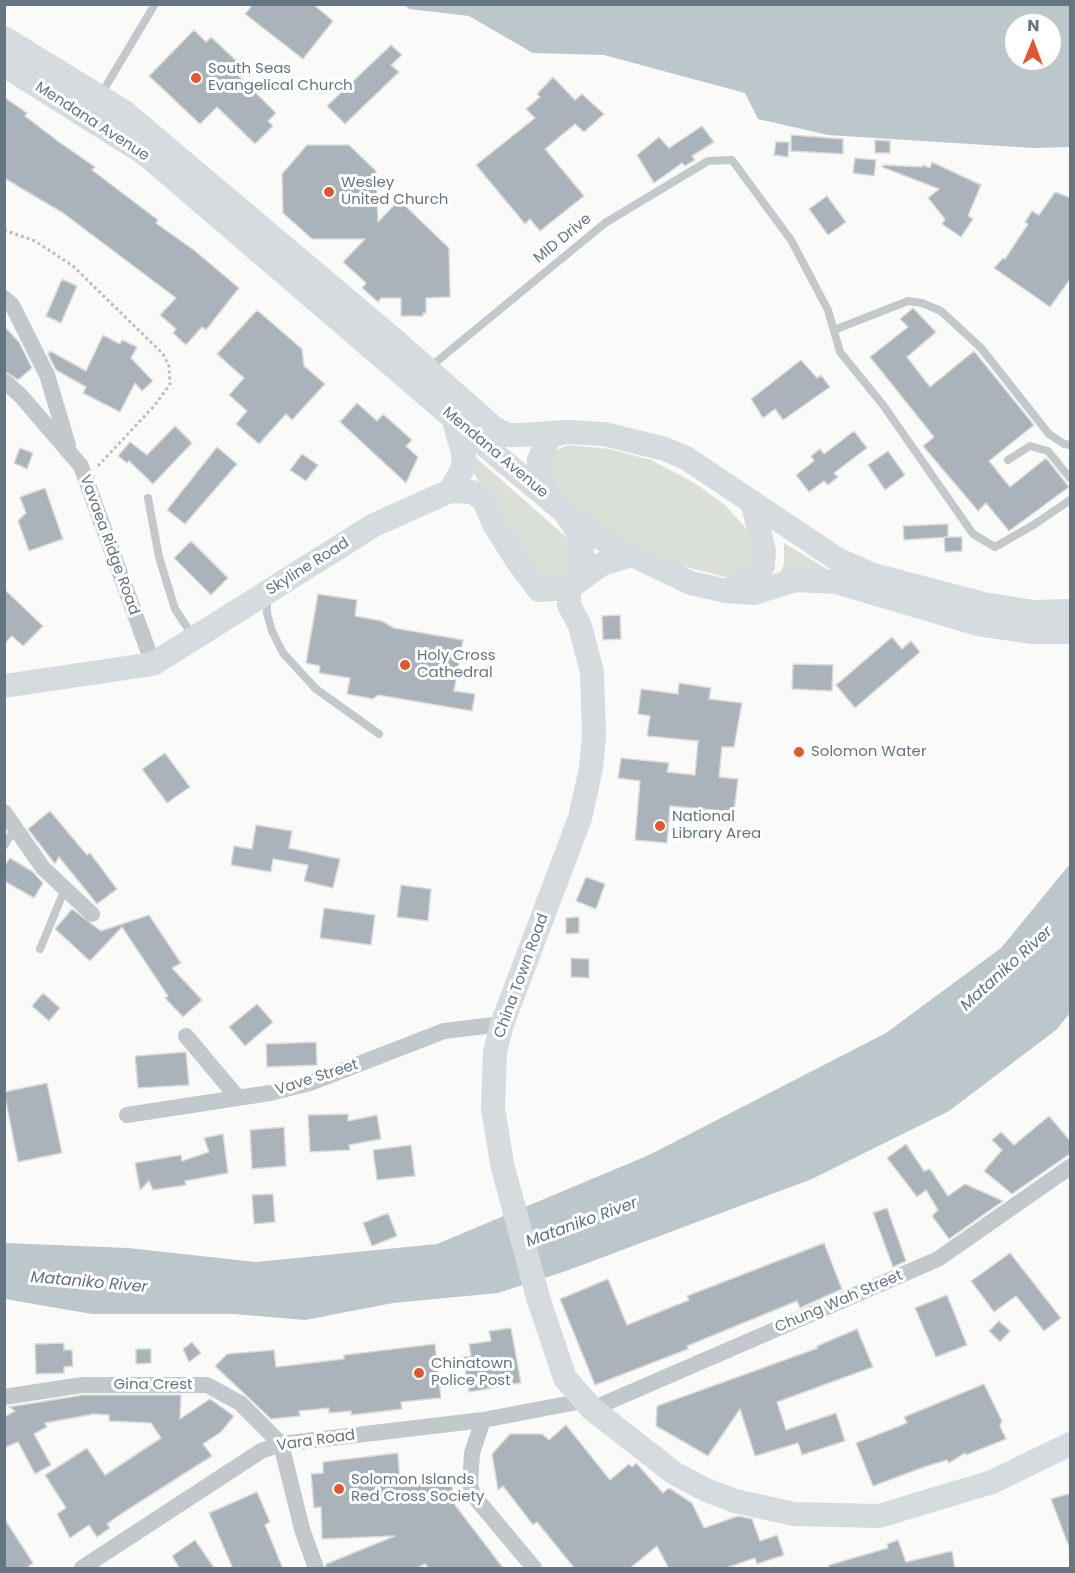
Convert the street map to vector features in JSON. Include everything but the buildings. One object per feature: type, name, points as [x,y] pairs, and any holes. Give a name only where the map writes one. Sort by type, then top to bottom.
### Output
[{"type":"main road","name":"Mendana Avenue","points":[[4,38],[99,96],[154,136],[495,429],[508,435],[566,432],[621,437],[665,449],[686,458],[753,505],[837,559],[870,574],[984,604],[1033,612],[1071,611]]},
{"type":"main road","name":"Mendana Avenue","points":[[4,65],[144,153],[564,511],[602,540],[691,583],[726,591],[754,593],[795,580],[836,582],[978,624],[1033,632],[1071,632]]},
{"type":"main road","points":[[453,417],[464,456],[462,470],[450,491],[472,492],[483,499],[506,543],[539,590],[568,588],[602,564],[632,555]]},
{"type":"main road","points":[[546,494],[539,460],[549,437],[566,432]]},
{"type":"main road","name":"Skyline Road","points":[[4,686],[153,664],[374,525],[450,491]]},
{"type":"main road","points":[[726,591],[756,576],[763,566],[764,551],[753,505]]},
{"type":"main road","points":[[564,511],[581,537],[583,562],[568,588]]},
{"type":"main road","name":"China Town Road","points":[[568,588],[568,605],[580,627],[592,672],[594,736],[591,768],[580,818],[502,1024],[495,1052],[493,1100],[502,1164],[539,1300],[565,1378],[588,1405],[649,1455],[706,1490],[755,1507],[794,1514],[879,1516],[992,1482],[1071,1444]]},
{"type":"street","points":[[4,297],[12,305],[47,375],[70,451]]},
{"type":"street","name":"Vavaea Ridge Road","points":[[4,381],[21,396],[81,466],[153,664]]},
{"type":"street","points":[[4,812],[32,854],[92,914]]},
{"type":"street","name":"Vave Street","points":[[127,1115],[270,1093],[310,1083],[444,1031],[502,1024]]},
{"type":"street","points":[[186,1036],[238,1098]]},
{"type":"street","name":"Chung Wah Street","points":[[588,1405],[938,1259],[1071,1167]]},
{"type":"street","name":"Gina Crest","points":[[4,1397],[82,1385],[207,1385],[240,1403],[281,1444]]},
{"type":"street","name":"Vara Road","points":[[82,1569],[261,1451],[281,1444],[588,1405]]},
{"type":"street","points":[[483,1420],[472,1452],[470,1484],[472,1495],[534,1569]]},
{"type":"street","points":[[281,1444],[302,1530],[316,1569]]},
{"type":"lane","points":[[99,96],[155,4]]},
{"type":"lane","name":"MID Drive","points":[[427,369],[605,223],[708,161],[732,160],[791,240],[828,310],[834,330]]},
{"type":"lane","points":[[1071,445],[1064,444],[1049,434],[981,348],[941,311],[922,303],[908,301],[834,330],[840,352],[883,405],[973,534],[995,547],[1071,500]]},
{"type":"lane","points":[[1008,460],[1030,446],[1048,450],[1071,478]]},
{"type":"lane","points":[[148,498],[159,557],[176,609],[195,638]]},
{"type":"lane","points":[[266,592],[267,613],[283,653],[316,690],[379,734]]},
{"type":"lane","points":[[4,846],[15,828]]},
{"type":"lane","points":[[40,949],[65,889]]},
{"type":"path","points":[[4,230],[35,241],[73,266],[163,354],[169,366],[170,384],[155,405],[85,479]]},
{"type":"shaded area","points":[[568,445],[609,449],[651,460],[693,482],[725,505],[750,533],[758,548],[752,569],[729,578],[667,562],[620,539],[586,518],[552,488],[550,459],[554,451]]},
{"type":"shaded area","points":[[465,448],[573,543],[578,551],[559,583],[539,580],[495,512],[467,460]]},
{"type":"shaded area","points":[[784,543],[837,575],[776,582],[784,564]]},
{"type":"water","points":[[405,5],[1070,5],[1070,147],[1033,148],[828,135],[758,119],[745,93],[604,55],[533,53],[469,16],[409,9]]},
{"type":"water","name":"Mataniko River","points":[[1070,864],[1070,1013],[1056,1030],[949,1111],[812,1179],[566,1271],[498,1293],[393,1303],[305,1320],[234,1314],[92,1314],[5,1299],[5,1243],[128,1248],[256,1262],[437,1244],[649,1155],[886,1033],[1001,948]]},
{"type":"place","name":"South Seas Evangelical Church","points":[[196,78]]},
{"type":"place","name":"Wesley United Church","points":[[329,192]]},
{"type":"place","name":"Holy Cross Cathedral","points":[[405,665]]},
{"type":"place","name":"Solomon Water","points":[[799,752]]},
{"type":"place","name":"National Library Area","points":[[660,826]]},
{"type":"place","name":"Chinatown Police Post","points":[[419,1373]]},
{"type":"place","name":"Solomon Islands Red Cross Society","points":[[339,1489]]}]
